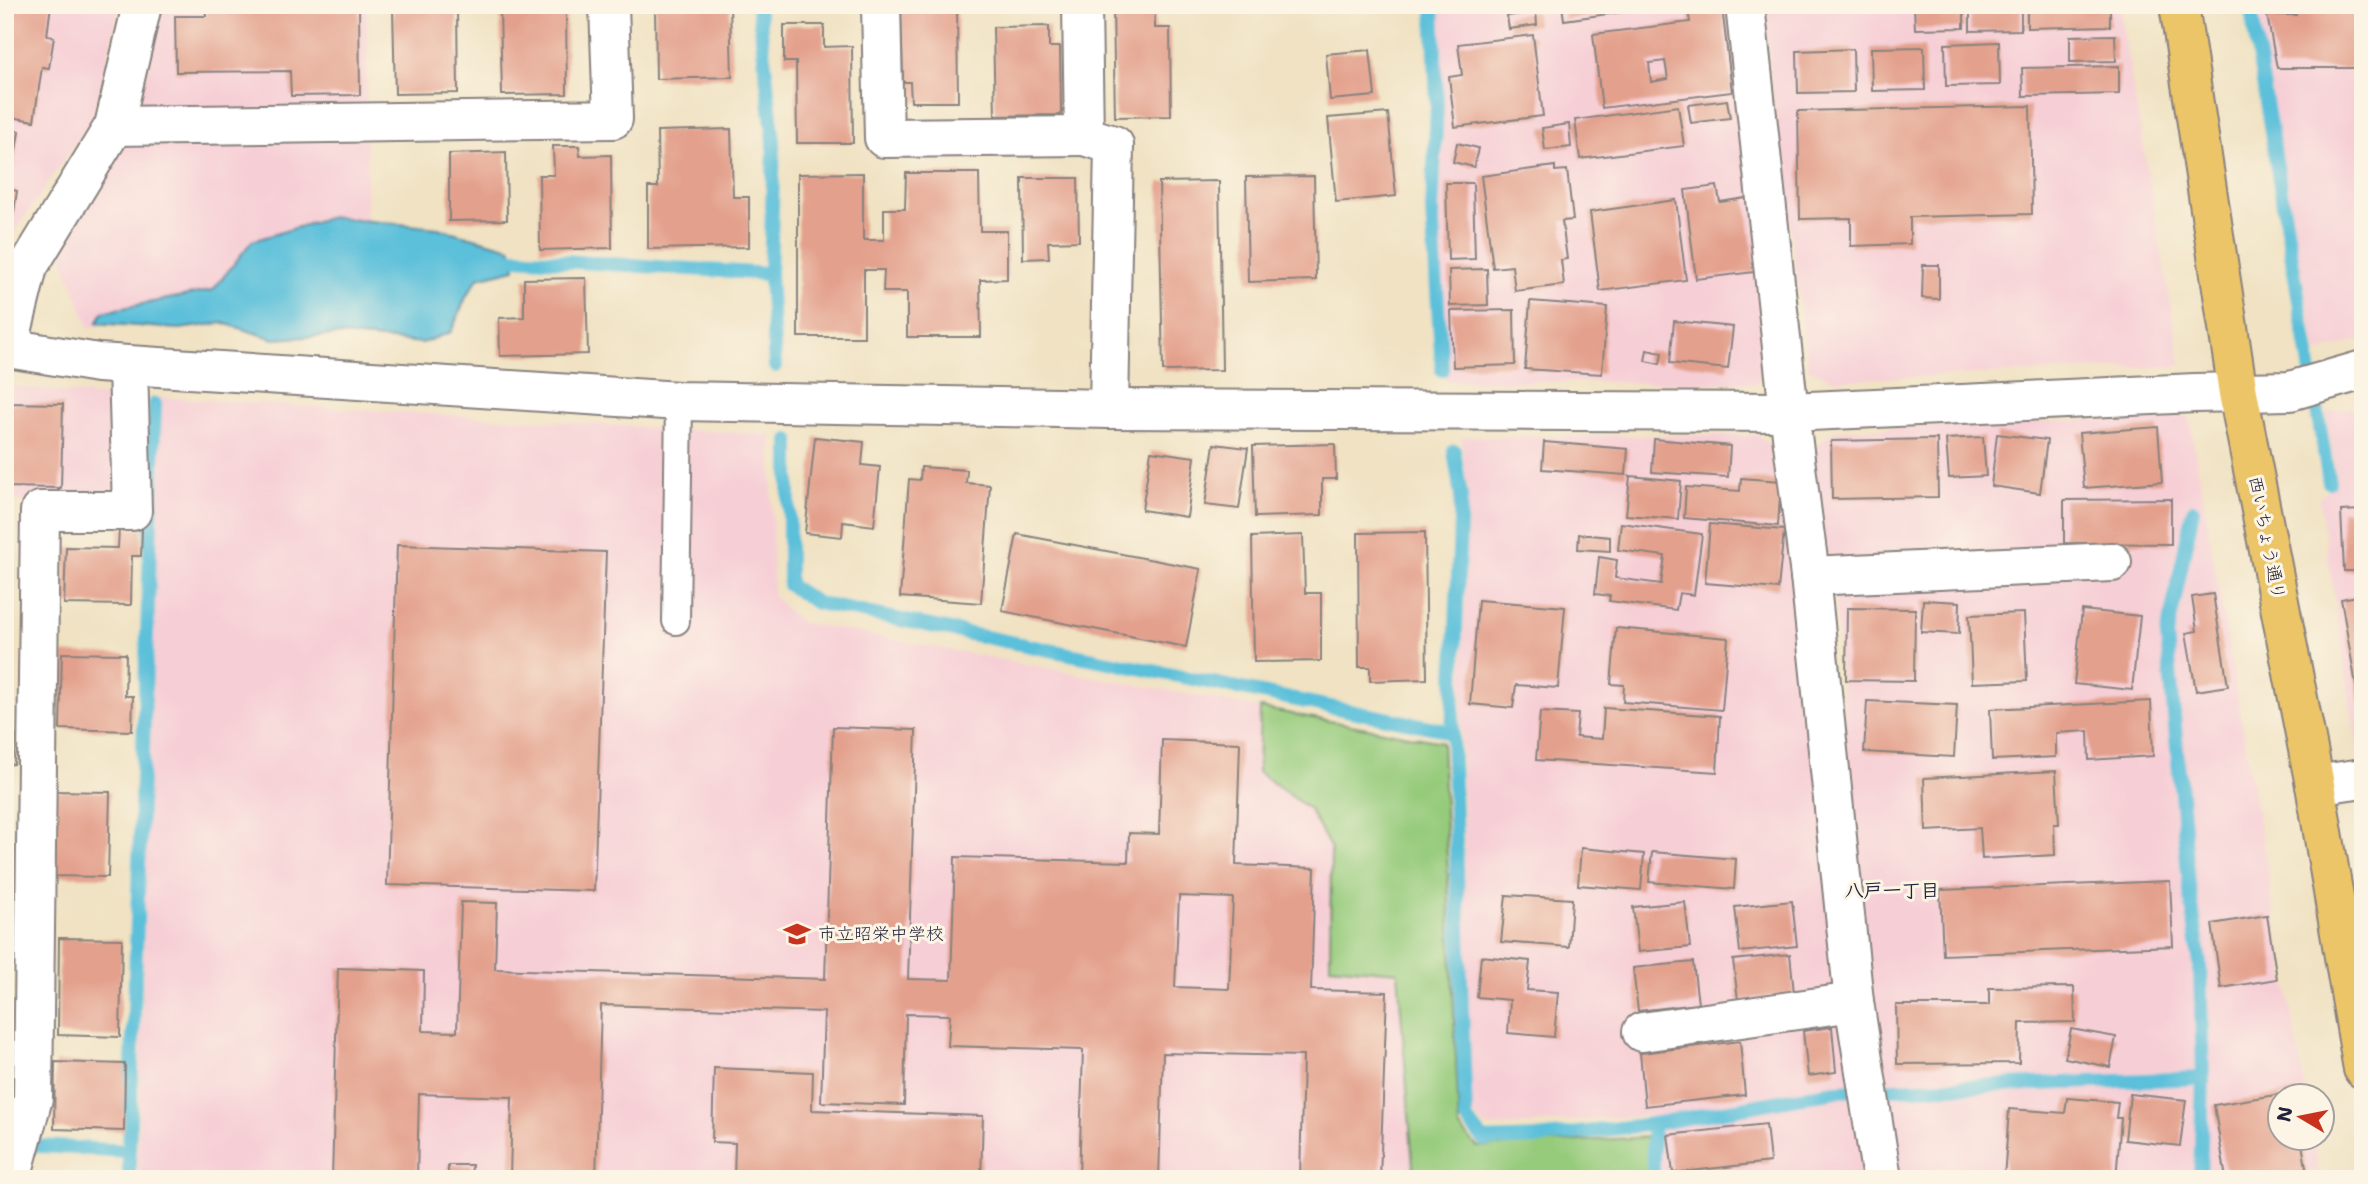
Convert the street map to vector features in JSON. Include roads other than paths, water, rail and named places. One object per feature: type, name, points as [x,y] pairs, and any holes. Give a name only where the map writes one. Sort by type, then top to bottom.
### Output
[{"type":"highway","name":"西いちょう通り","points":[[2179,5],[2238,393],[2315,785],[2363,1069]]},
{"type":"street","points":[[142,5],[114,126],[28,267],[6,348],[97,363],[679,401],[1109,409],[1789,412],[2238,393],[2307,386],[2363,370]]},
{"type":"street","points":[[114,126],[613,119],[610,5]]},
{"type":"street","points":[[881,5],[884,138],[1084,136],[1114,145],[1109,409]]},
{"type":"street","points":[[1082,5],[1084,136]]},
{"type":"street","points":[[1745,5],[1789,412],[1810,576],[1854,1002],[1881,1179]]},
{"type":"street","points":[[14,1162],[33,1098],[40,511],[132,511],[128,365]]},
{"type":"street","points":[[1810,576],[2112,562]]},
{"type":"street","points":[[2315,785],[2363,778]]},
{"type":"street","points":[[1642,1032],[1854,1002]]},
{"type":"lane","points":[[676,621],[679,401]]},
{"type":"water","points":[[331,217],[438,228],[511,248],[515,269],[478,278],[466,297],[451,332],[422,343],[340,335],[274,339],[223,323],[179,329],[97,323],[103,312],[213,290],[252,241]]},
{"type":"waterway","points":[[758,5],[774,142],[770,274],[775,366]]},
{"type":"waterway","points":[[1433,5],[1437,106],[1432,210],[1442,370]]},
{"type":"waterway","points":[[2250,5],[2329,482]]},
{"type":"waterway","points":[[514,258],[770,274]]},
{"type":"waterway","points":[[21,1145],[129,1151],[155,404]]},
{"type":"waterway","points":[[789,440],[789,585],[817,603],[1440,729],[1452,735],[1466,1119],[1484,1140],[1537,1138],[1653,1124],[1653,1179]]},
{"type":"waterway","points":[[1452,735],[1461,496],[1454,451]]},
{"type":"waterway","points":[[2193,510],[2167,636],[2189,884],[2200,964],[2203,1078],[2200,1179]]},
{"type":"waterway","points":[[1653,1124],[1835,1091],[2203,1078]]},
{"type":"waterway","points":[[129,1151],[129,1179]]},
{"type":"place","name":"市立昭栄中学校","points":[[797,934]]},
{"type":"district","name":"八戸一丁目","points":[[1892,890]]}]
